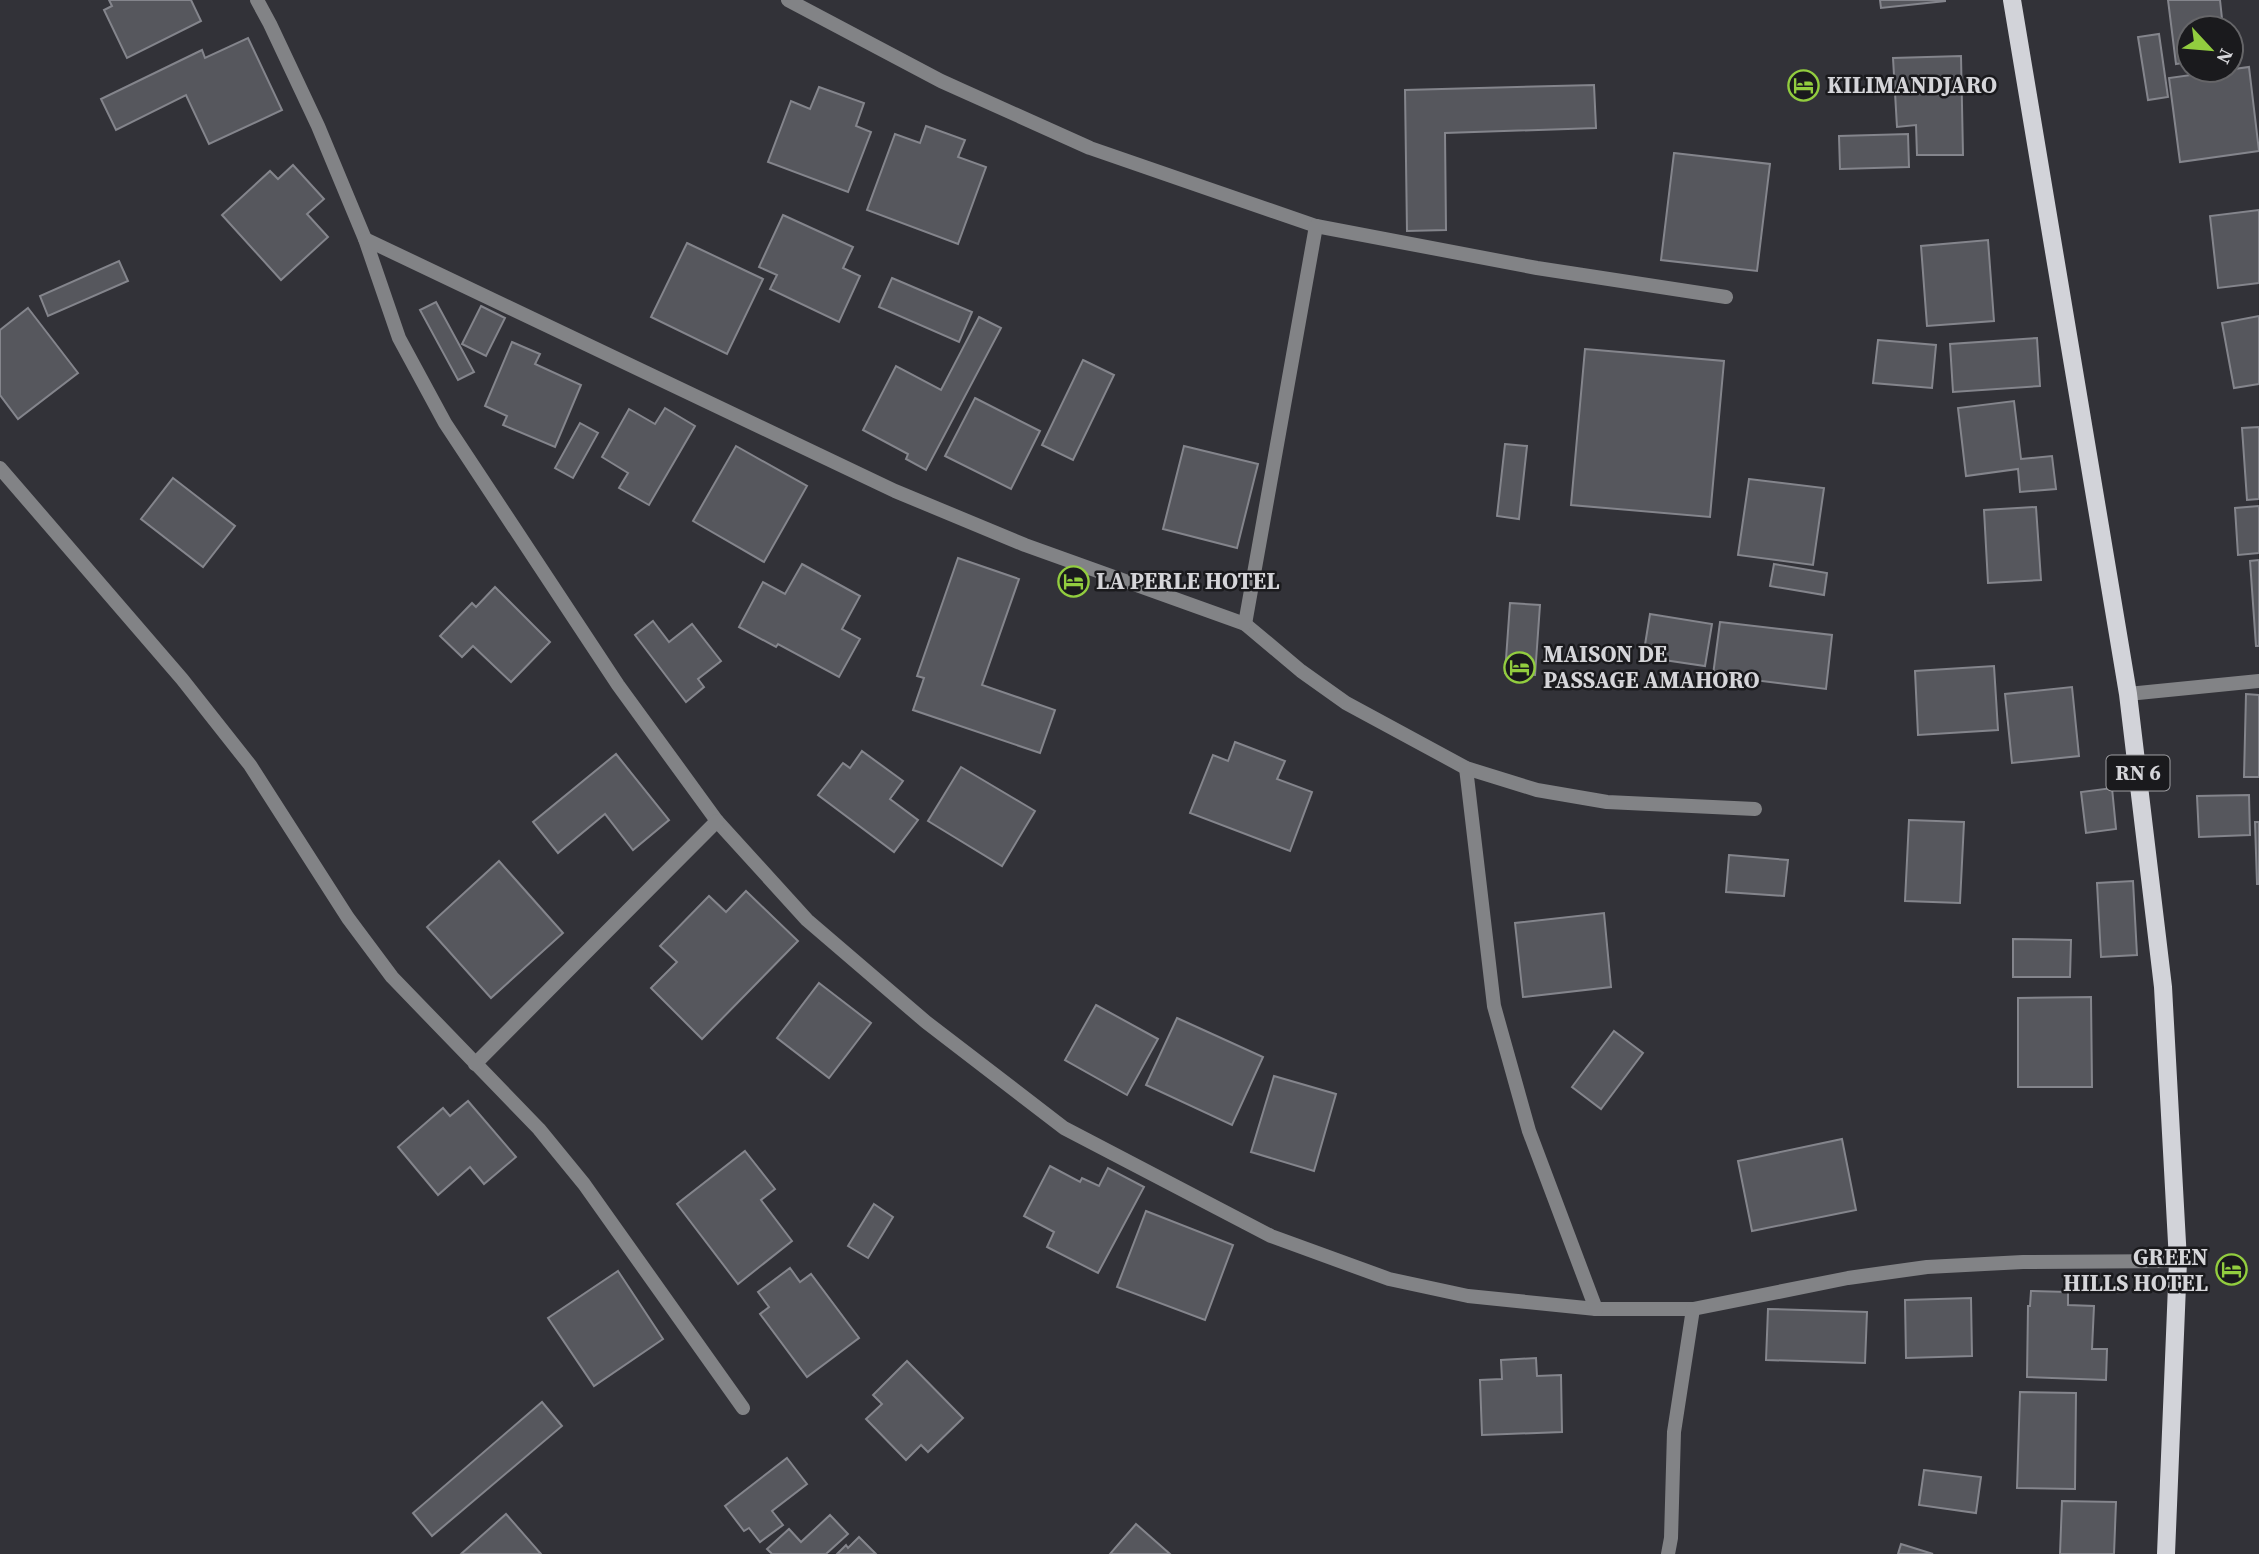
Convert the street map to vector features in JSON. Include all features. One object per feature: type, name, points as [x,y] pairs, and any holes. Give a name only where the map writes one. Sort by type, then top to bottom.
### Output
[{"type":"main road","name":"RN 6","points":[[2012,0],[2129,694],[2163,988],[2178,1261],[2166,1554]]},
{"type":"street","points":[[257,0],[318,125],[365,239],[399,338],[445,423],[618,685],[717,821],[807,920],[926,1022],[1064,1128],[1271,1236],[1389,1279],[1468,1296],[1596,1309],[1693,1309],[1848,1278],[1927,1267],[2023,1262],[2178,1261]]},
{"type":"street","points":[[788,0],[941,81],[1090,148],[1316,226],[1537,268],[1727,297]]},
{"type":"street","points":[[1245,624],[1316,226]]},
{"type":"street","points":[[365,239],[895,491],[1025,545],[1245,624],[1300,671],[1346,703],[1466,768],[1537,790],[1607,802],[1755,809]]},
{"type":"street","points":[[0,468],[182,679],[250,765],[348,918],[392,977],[539,1129],[584,1184],[743,1408]]},
{"type":"street","points":[[2129,694],[2259,681]]},
{"type":"street","points":[[1466,768],[1494,1006],[1529,1131],[1596,1309]]},
{"type":"street","points":[[475,1064],[717,821]]},
{"type":"street","points":[[1668,1554],[1671,1538],[1676,1408],[1693,1309]]},
{"type":"building","points":[[109,0],[191,0],[201,21],[127,58],[104,10],[112,6]]},
{"type":"building","points":[[1880,0],[1945,0],[1945,1],[1881,8]]},
{"type":"building","points":[[2168,0],[2220,0],[2222,14],[2175,14],[2175,56]]},
{"type":"building","points":[[2159,34],[2168,97],[2148,100],[2138,37]]},
{"type":"building","points":[[248,38],[282,110],[209,144],[186,95],[116,130],[101,99],[202,50],[205,58]]},
{"type":"building","points":[[1961,56],[1963,155],[1917,155],[1916,125],[1897,127],[1893,58]]},
{"type":"building","points":[[2249,67],[2259,151],[2180,162],[2169,78],[2175,77],[2175,84],[2245,84],[2245,68]]},
{"type":"building","points":[[1594,85],[1596,128],[1445,133],[1446,230],[1407,231],[1405,90]]},
{"type":"building","points":[[819,87],[864,103],[856,126],[871,132],[848,192],[768,162],[791,101],[810,109]]},
{"type":"building","points":[[926,126],[965,140],[958,157],[986,167],[958,244],[867,210],[895,134],[920,143]]},
{"type":"building","points":[[1908,134],[1909,167],[1840,169],[1839,136]]},
{"type":"building","points":[[1674,153],[1770,164],[1757,271],[1661,260]]},
{"type":"building","points":[[293,165],[324,199],[307,214],[328,237],[281,280],[222,215],[270,171],[278,179]]},
{"type":"building","points":[[2259,210],[2259,283],[2218,288],[2210,216]]},
{"type":"building","points":[[783,215],[853,247],[843,268],[860,276],[839,322],[770,289],[777,275],[759,267]]},
{"type":"building","points":[[1988,240],[1994,321],[1927,326],[1921,246]]},
{"type":"building","points":[[687,243],[763,279],[727,354],[651,317]]},
{"type":"building","points":[[119,261],[128,281],[48,316],[40,296]]},
{"type":"building","points":[[892,278],[972,312],[959,342],[879,307]]},
{"type":"building","points":[[436,302],[474,372],[458,380],[420,310]]},
{"type":"building","points":[[481,306],[505,318],[486,356],[462,344]]},
{"type":"building","points":[[28,308],[78,373],[18,419],[0,395],[0,330]]},
{"type":"building","points":[[2259,316],[2259,384],[2234,388],[2222,323]]},
{"type":"building","points":[[979,317],[1001,328],[926,470],[906,459],[908,454],[863,430],[896,366],[941,390]]},
{"type":"building","points":[[2037,338],[2040,386],[1953,392],[1950,344]]},
{"type":"building","points":[[1878,340],[1936,345],[1932,388],[1873,383]]},
{"type":"building","points":[[512,342],[540,354],[535,364],[581,385],[555,447],[503,425],[507,416],[485,406]]},
{"type":"building","points":[[1585,349],[1724,361],[1710,517],[1571,505]]},
{"type":"building","points":[[1083,360],[1114,375],[1073,460],[1042,445]]},
{"type":"building","points":[[975,398],[1040,431],[1011,489],[945,456]]},
{"type":"building","points":[[2014,401],[2021,459],[2052,456],[2056,489],[2020,492],[2018,469],[1966,476],[1958,408]]},
{"type":"building","points":[[665,408],[695,426],[649,505],[619,488],[628,473],[602,457],[629,409],[655,424]]},
{"type":"building","points":[[580,423],[598,433],[573,478],[555,468]]},
{"type":"building","points":[[2259,427],[2259,499],[2247,500],[2242,428]]},
{"type":"building","points":[[1505,444],[1527,446],[1519,519],[1497,516]]},
{"type":"building","points":[[736,446],[807,486],[764,562],[693,521]]},
{"type":"building","points":[[1184,446],[1258,464],[1237,548],[1163,529]]},
{"type":"building","points":[[173,478],[235,526],[203,567],[141,519]]},
{"type":"building","points":[[1749,479],[1824,488],[1813,565],[1738,555]]},
{"type":"building","points":[[2259,506],[2259,553],[2238,555],[2235,508]]},
{"type":"building","points":[[2036,507],[2041,580],[1988,583],[1984,510]]},
{"type":"building","points":[[958,558],[1019,579],[982,685],[1055,710],[1040,753],[913,710],[924,678],[917,676]]},
{"type":"building","points":[[2259,560],[2259,646],[2256,646],[2250,561]]},
{"type":"building","points":[[802,564],[860,596],[842,629],[860,639],[839,677],[778,644],[776,647],[739,627],[763,582],[785,594]]},
{"type":"building","points":[[1774,564],[1827,573],[1824,595],[1770,586]]},
{"type":"building","points":[[495,587],[550,642],[511,682],[473,646],[462,657],[440,636],[472,603],[476,607]]},
{"type":"building","points":[[1510,603],[1540,605],[1535,675],[1505,673]]},
{"type":"building","points":[[1650,614],[1712,624],[1705,666],[1643,657]]},
{"type":"building","points":[[653,621],[669,642],[692,624],[721,661],[698,679],[704,687],[686,702],[635,635]]},
{"type":"building","points":[[1720,622],[1832,635],[1826,689],[1713,675]]},
{"type":"building","points":[[1994,666],[1998,730],[1918,735],[1915,671]]},
{"type":"building","points":[[2072,687],[2079,756],[2012,763],[2005,694]]},
{"type":"building","points":[[2246,694],[2259,695],[2259,777],[2244,777]]},
{"type":"building","points":[[1235,742],[1285,761],[1277,779],[1312,792],[1290,851],[1190,813],[1213,755],[1228,761]]},
{"type":"building","points":[[862,751],[903,781],[890,799],[918,820],[894,852],[818,795],[843,763],[850,768]]},
{"type":"building","points":[[616,754],[669,820],[633,850],[605,814],[558,853],[533,822]]},
{"type":"building","points":[[961,767],[1035,811],[1002,866],[928,821]]},
{"type":"building","points":[[2112,788],[2116,829],[2086,833],[2081,792]]},
{"type":"building","points":[[2249,795],[2250,835],[2199,837],[2197,796]]},
{"type":"building","points":[[1909,820],[1964,822],[1960,903],[1905,901]]},
{"type":"building","points":[[2255,822],[2259,822],[2259,884],[2257,884]]},
{"type":"building","points":[[1729,855],[1788,860],[1784,896],[1726,892]]},
{"type":"building","points":[[499,861],[563,933],[491,998],[427,927]]},
{"type":"building","points":[[2133,881],[2137,955],[2101,957],[2097,883]]},
{"type":"building","points":[[746,891],[798,941],[702,1039],[651,988],[677,962],[660,946],[709,896],[726,912]]},
{"type":"building","points":[[1604,913],[1611,987],[1523,997],[1515,923]]},
{"type":"building","points":[[2013,939],[2071,940],[2070,977],[2013,977]]},
{"type":"building","points":[[819,983],[871,1023],[829,1078],[777,1038]]},
{"type":"building","points":[[2091,997],[2092,1087],[2018,1087],[2018,998]]},
{"type":"building","points":[[1096,1005],[1158,1039],[1127,1095],[1065,1060]]},
{"type":"building","points":[[1177,1018],[1263,1057],[1232,1125],[1146,1085]]},
{"type":"building","points":[[1614,1031],[1643,1053],[1601,1109],[1572,1087]]},
{"type":"building","points":[[1274,1076],[1336,1094],[1314,1171],[1251,1152]]},
{"type":"building","points":[[468,1101],[516,1157],[484,1184],[470,1167],[438,1195],[398,1147],[443,1108],[450,1116]]},
{"type":"building","points":[[1842,1139],[1856,1210],[1752,1231],[1738,1161]]},
{"type":"building","points":[[745,1151],[775,1189],[761,1200],[792,1241],[738,1284],[677,1204]]},
{"type":"building","points":[[1050,1166],[1080,1182],[1082,1178],[1099,1186],[1108,1168],[1144,1187],[1098,1273],[1047,1247],[1054,1232],[1024,1216]]},
{"type":"building","points":[[874,1204],[893,1217],[868,1258],[848,1246]]},
{"type":"building","points":[[1146,1211],[1233,1245],[1205,1320],[1117,1287]]},
{"type":"building","points":[[790,1268],[800,1282],[811,1274],[859,1338],[807,1377],[760,1314],[769,1307],[758,1292]]},
{"type":"building","points":[[618,1271],[663,1339],[594,1386],[548,1318]]},
{"type":"building","points":[[2031,1291],[2068,1292],[2068,1305],[2094,1306],[2092,1349],[2107,1349],[2106,1380],[2027,1377],[2028,1306]]},
{"type":"building","points":[[1971,1298],[1972,1356],[1906,1358],[1905,1300]]},
{"type":"building","points":[[1768,1309],[1867,1312],[1865,1363],[1766,1360]]},
{"type":"building","points":[[1536,1358],[1537,1376],[1561,1375],[1562,1432],[1482,1435],[1480,1380],[1502,1379],[1501,1360]]},
{"type":"building","points":[[907,1361],[963,1418],[928,1452],[921,1445],[906,1460],[866,1419],[882,1404],[873,1395]]},
{"type":"building","points":[[2020,1392],[2076,1393],[2075,1489],[2017,1488]]},
{"type":"building","points":[[542,1402],[562,1426],[432,1536],[413,1513]]},
{"type":"building","points":[[787,1458],[807,1484],[772,1511],[783,1525],[760,1542],[749,1528],[744,1531],[725,1506]]},
{"type":"building","points":[[1924,1470],[1981,1477],[1976,1513],[1919,1505]]},
{"type":"building","points":[[2062,1501],[2116,1502],[2114,1554],[2060,1554]]},
{"type":"building","points":[[506,1514],[541,1554],[461,1554]]},
{"type":"building","points":[[830,1515],[848,1534],[826,1554],[772,1554],[767,1549],[789,1529],[801,1542]]},
{"type":"building","points":[[1136,1524],[1170,1554],[1110,1554]]},
{"type":"building","points":[[859,1537],[876,1554],[837,1554],[846,1545],[848,1548]]},
{"type":"building","points":[[1901,1544],[1933,1554],[1898,1554]]},
{"type":"place","name":"KILIMANDJARO","points":[[1804,85]]},
{"type":"place","name":"LA PERLE HOTEL","points":[[1073,581]]},
{"type":"place","name":"MAISON DE PASSAGE AMAHORO","points":[[1520,667]]},
{"type":"place","name":"GREEN HILLS HOTEL","points":[[2231,1270]]}]
